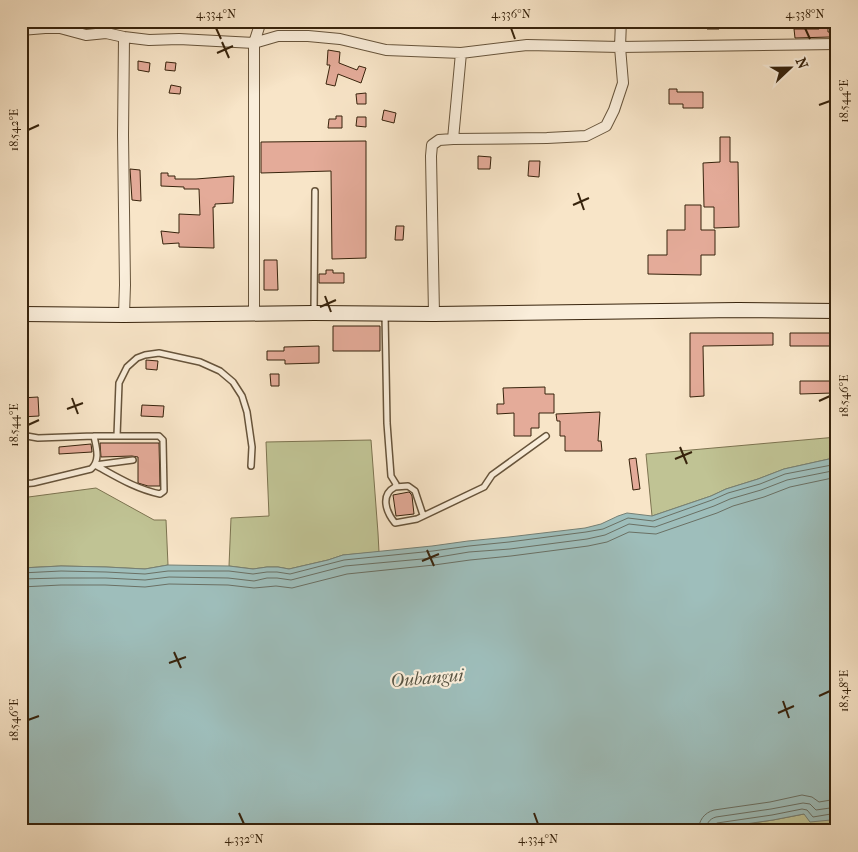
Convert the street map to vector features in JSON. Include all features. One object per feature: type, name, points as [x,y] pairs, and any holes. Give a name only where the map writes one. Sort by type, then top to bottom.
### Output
[{"type":"street","points":[[254,314],[254,42],[261,21]]},
{"type":"street","points":[[434,314],[432,145],[439,140],[453,139],[586,136],[606,126],[614,110],[623,83],[620,21]]},
{"type":"street","points":[[21,30],[59,25],[86,35],[106,33],[149,40],[179,39],[254,42],[278,36],[308,36],[340,39],[386,50],[461,53],[527,45],[620,47],[837,44]]},
{"type":"street","points":[[124,37],[124,316]]},
{"type":"street","points":[[453,139],[461,53]]},
{"type":"street","points":[[21,314],[124,316],[738,310],[837,311]]},
{"type":"lane","points":[[314,313],[315,191]]},
{"type":"lane","points":[[385,313],[387,423],[392,476],[396,484],[395,487]]},
{"type":"lane","points":[[117,436],[119,383],[127,367],[137,358],[160,353],[200,362],[220,370],[233,382],[242,396],[247,412],[252,447],[250,466]]},
{"type":"lane","points":[[21,435],[38,438],[159,436],[163,440],[164,491],[160,494],[131,485],[95,464]]},
{"type":"lane","points":[[21,484],[33,483],[91,469],[97,458],[94,436]]},
{"type":"lane","points":[[423,515],[416,491],[408,486],[391,489],[385,499],[388,514],[395,523],[416,519],[484,487],[492,475],[546,436]]},
{"type":"lane","points":[[95,464],[134,460]]},
{"type":"green space","points":[[837,437],[837,459],[784,469],[652,516],[646,454]]},
{"type":"green space","points":[[371,440],[379,552],[343,555],[289,569],[267,567],[253,569],[229,566],[231,518],[269,516],[266,442]]},
{"type":"green space","points":[[96,488],[154,520],[166,520],[168,565],[145,569],[61,566],[21,568],[21,498]]},
{"type":"green space","points":[[804,814],[831,820],[837,818],[837,831],[708,831],[718,828]]},
{"type":"water","name":"Oubangui","points":[[837,459],[837,818],[810,822],[804,814],[708,831],[21,831],[21,568],[61,566],[145,569],[168,565],[229,566],[253,569],[278,567],[289,569],[343,555],[585,528],[601,524],[627,513],[652,516],[784,469]]},
{"type":"building","points":[[707,21],[719,21],[719,29],[707,29]]},
{"type":"building","points":[[819,21],[828,21],[830,37],[795,38],[794,29],[819,29]]},
{"type":"building","points":[[328,50],[340,52],[339,63],[357,70],[359,66],[366,68],[361,83],[338,74],[335,86],[326,84],[330,65],[327,65]]},
{"type":"building","points":[[138,61],[150,63],[149,72],[138,70]]},
{"type":"building","points":[[166,62],[176,63],[175,71],[165,70]]},
{"type":"building","points":[[171,85],[181,87],[180,94],[169,93]]},
{"type":"building","points":[[669,89],[677,89],[677,92],[703,92],[703,108],[683,108],[683,104],[669,104]]},
{"type":"building","points":[[366,93],[366,104],[357,104],[356,94]]},
{"type":"building","points":[[384,110],[396,113],[394,123],[382,120]]},
{"type":"building","points":[[336,116],[342,116],[342,128],[328,128],[329,119],[336,119]]},
{"type":"building","points":[[357,117],[366,117],[366,127],[356,126]]},
{"type":"building","points":[[720,137],[730,137],[730,162],[738,162],[739,227],[714,228],[714,207],[704,207],[703,163],[720,162]]},
{"type":"building","points":[[366,141],[366,258],[332,259],[331,171],[261,173],[261,142]]},
{"type":"building","points":[[478,156],[491,157],[490,169],[478,169]]},
{"type":"building","points":[[529,161],[540,161],[539,177],[528,176]]},
{"type":"building","points":[[130,169],[140,170],[141,201],[132,200]]},
{"type":"building","points":[[161,173],[175,176],[175,179],[234,176],[233,203],[215,204],[215,207],[213,207],[214,248],[179,247],[179,243],[163,244],[161,231],[179,233],[179,214],[200,215],[199,189],[161,186]]},
{"type":"building","points":[[685,205],[701,205],[701,230],[715,230],[715,255],[701,255],[701,275],[648,274],[648,255],[667,255],[667,230],[685,230]]},
{"type":"building","points":[[396,226],[404,226],[403,240],[395,240]]},
{"type":"building","points":[[264,260],[277,260],[278,290],[264,290]]},
{"type":"building","points":[[326,270],[333,270],[333,273],[344,273],[344,283],[319,283],[319,274],[326,274]]},
{"type":"building","points":[[333,326],[380,326],[380,351],[333,351]]},
{"type":"building","points":[[690,333],[773,333],[773,345],[703,346],[704,396],[690,397]]},
{"type":"building","points":[[790,333],[837,333],[837,346],[790,346]]},
{"type":"building","points":[[319,346],[319,363],[285,364],[285,360],[267,360],[267,351],[284,351],[284,347]]},
{"type":"building","points":[[146,360],[158,361],[157,370],[146,369]]},
{"type":"building","points":[[270,374],[279,374],[279,386],[271,386]]},
{"type":"building","points":[[800,381],[832,381],[833,393],[800,394]]},
{"type":"building","points":[[545,387],[545,394],[554,394],[554,413],[539,413],[539,428],[531,428],[531,436],[514,436],[514,413],[497,414],[497,404],[504,404],[503,388]]},
{"type":"building","points":[[38,397],[39,416],[21,417],[21,398]]},
{"type":"building","points":[[142,405],[164,406],[163,417],[141,416]]},
{"type":"building","points":[[600,412],[598,441],[601,441],[602,451],[565,451],[565,436],[560,436],[560,421],[557,421],[556,414]]},
{"type":"building","points":[[100,443],[159,443],[160,486],[148,486],[138,483],[138,457],[101,457]]},
{"type":"building","points":[[91,444],[92,452],[59,454],[59,447]]},
{"type":"building","points":[[636,458],[640,489],[633,490],[629,459]]},
{"type":"building","points":[[409,492],[412,496],[414,514],[396,516],[393,495]]}]
